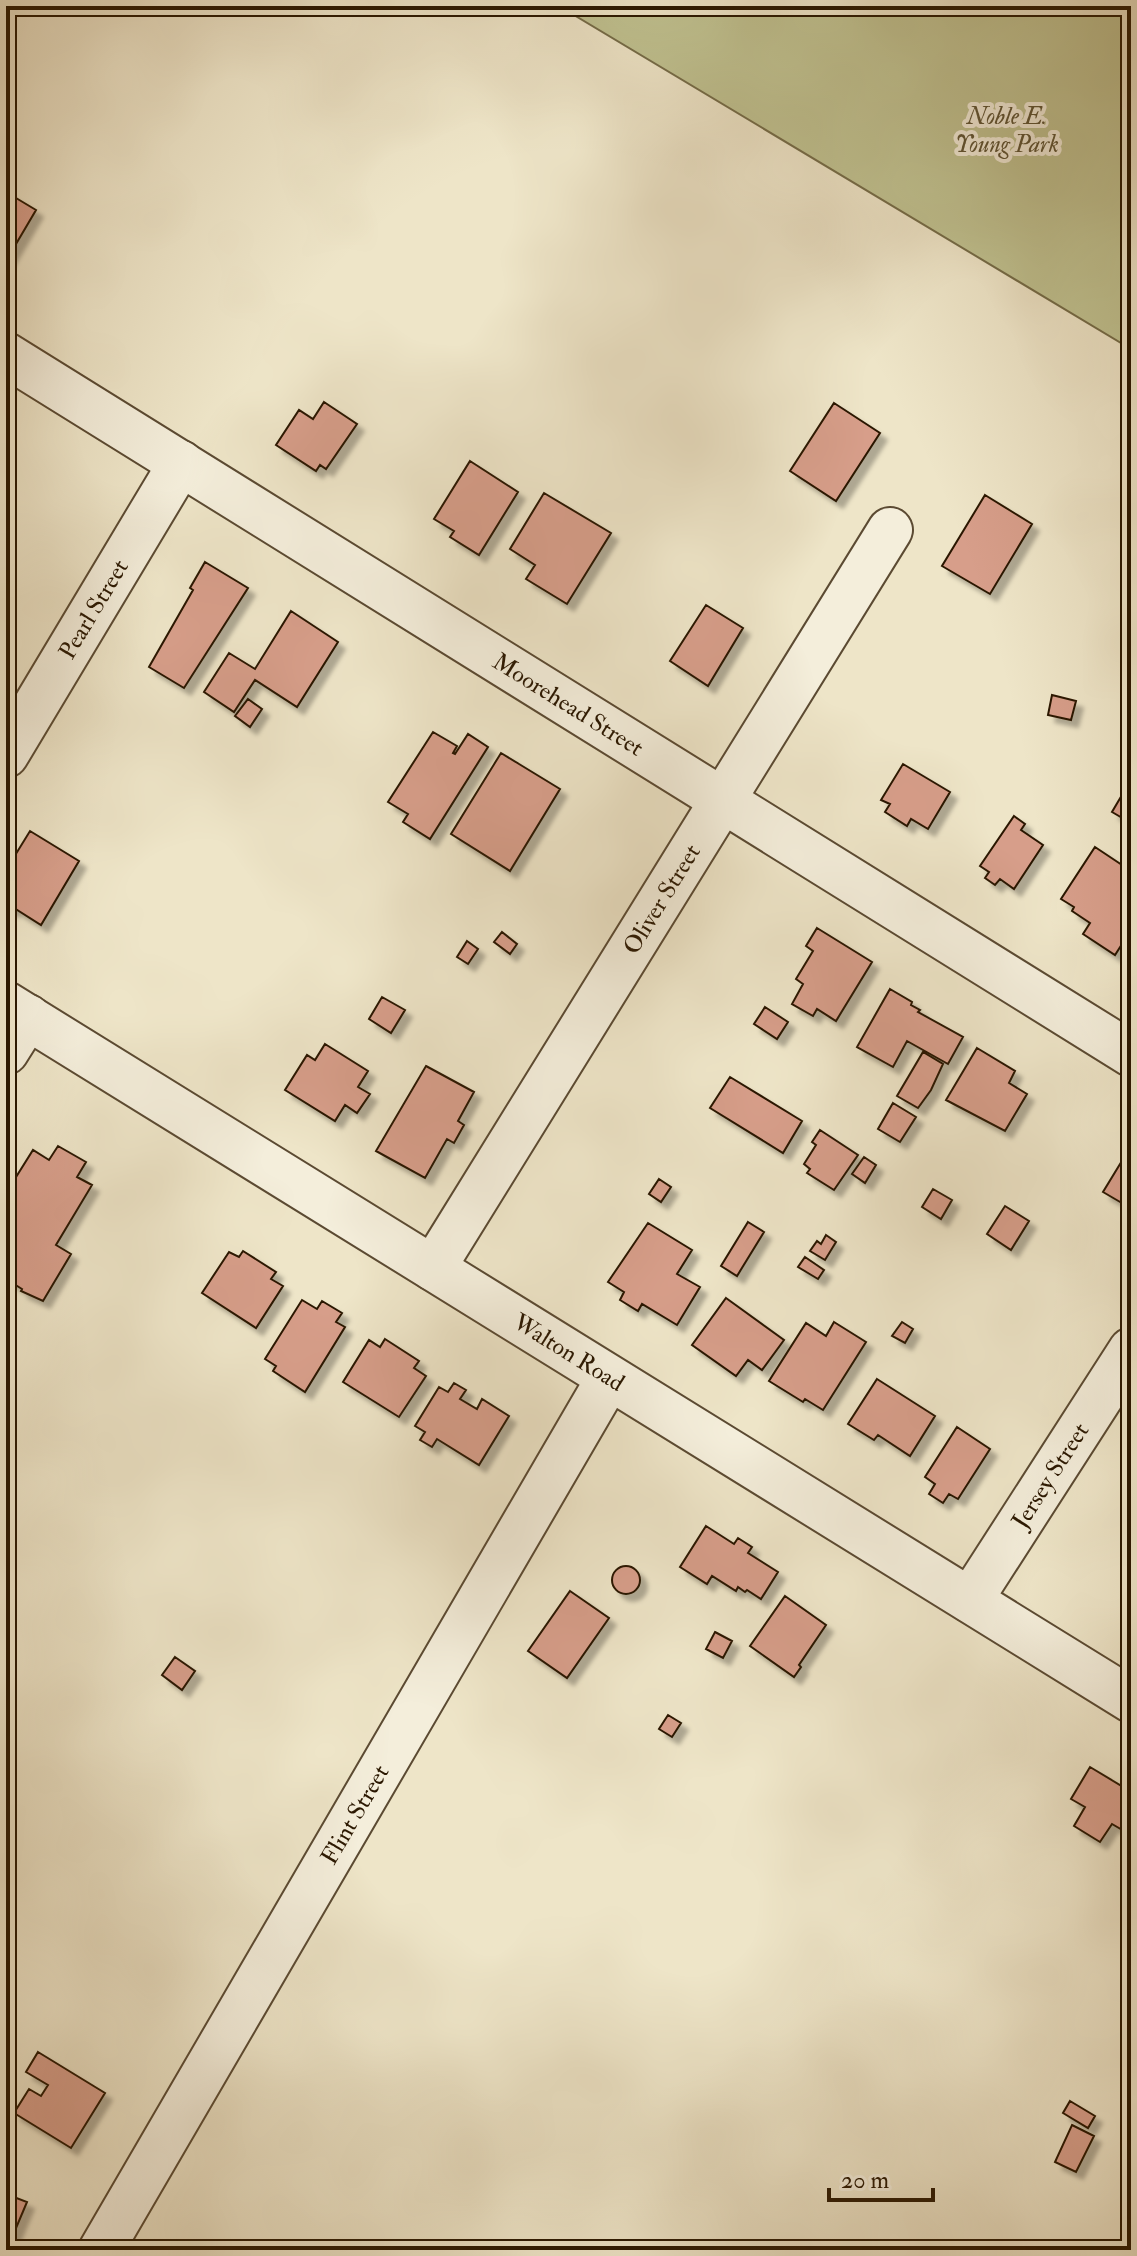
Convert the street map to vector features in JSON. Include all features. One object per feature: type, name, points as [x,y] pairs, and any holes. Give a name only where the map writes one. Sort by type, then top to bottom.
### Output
[{"type":"street","name":"Moorehead Street","points":[[6,355],[1131,1054]]},
{"type":"street","name":"Pearl Street","points":[[6,755],[181,463]]},
{"type":"street","name":"Oliver Street","points":[[433,1268],[890,530]]},
{"type":"street","name":"Walton Road","points":[[13,1024],[433,1268],[1131,1700]]},
{"type":"street","name":"Jersey Street","points":[[970,1600],[1131,1350]]},
{"type":"street","name":"Flint Street","points":[[101,2250],[609,1378]]},
{"type":"green space","name":"Noble E. Young Park","points":[[559,6],[1131,6],[1131,349]]},
{"type":"building","points":[[6,192],[36,210],[6,261]]},
{"type":"building","points":[[324,402],[357,424],[326,469],[320,465],[316,471],[276,445],[299,410],[313,419]]},
{"type":"building","points":[[834,403],[880,433],[836,501],[790,471]]},
{"type":"building","points":[[470,461],[518,492],[479,555],[450,537],[454,531],[434,519]]},
{"type":"building","points":[[544,493],[611,533],[567,604],[526,579],[535,565],[510,549]]},
{"type":"building","points":[[985,495],[1032,524],[990,594],[942,566]]},
{"type":"building","points":[[205,562],[248,588],[184,688],[149,667],[193,590],[190,588]]},
{"type":"building","points":[[706,605],[743,628],[708,686],[670,661]]},
{"type":"building","points":[[291,611],[338,642],[297,707],[255,680],[234,712],[204,692],[229,653],[255,669]]},
{"type":"building","points":[[1052,695],[1076,701],[1071,720],[1048,715]]},
{"type":"building","points":[[248,699],[262,709],[250,727],[235,716]]},
{"type":"building","points":[[433,732],[457,746],[455,754],[468,734],[488,747],[430,839],[403,822],[408,814],[388,802]]},
{"type":"building","points":[[501,753],[560,789],[510,871],[451,834]]},
{"type":"building","points":[[903,764],[950,792],[928,829],[911,819],[907,826],[885,812],[890,804],[881,800]]},
{"type":"building","points":[[1129,783],[1131,785],[1131,823],[1112,812]]},
{"type":"building","points":[[1014,816],[1025,824],[1021,830],[1043,845],[1014,889],[1000,879],[995,885],[985,878],[989,872],[980,866]]},
{"type":"building","points":[[30,831],[79,861],[41,925],[6,906],[10,896],[6,894],[6,870]]},
{"type":"building","points":[[1095,847],[1131,871],[1131,930],[1115,955],[1083,934],[1090,923],[1061,899]]},
{"type":"building","points":[[817,928],[872,962],[836,1021],[817,1009],[813,1016],[792,1004],[803,984],[796,979],[813,951],[806,946]]},
{"type":"building","points":[[502,932],[517,944],[510,954],[494,942]]},
{"type":"building","points":[[467,941],[478,949],[468,964],[457,957]]},
{"type":"building","points":[[890,989],[912,1002],[911,1005],[920,1010],[918,1012],[963,1037],[948,1064],[907,1041],[893,1067],[857,1047]]},
{"type":"building","points":[[382,997],[405,1010],[391,1033],[369,1019]]},
{"type":"building","points":[[765,1007],[788,1022],[777,1039],[754,1024]]},
{"type":"building","points":[[325,1044],[368,1071],[358,1087],[370,1094],[357,1113],[345,1105],[335,1121],[285,1090],[307,1055],[315,1060]]},
{"type":"building","points":[[977,1048],[1015,1071],[1009,1083],[1027,1094],[1005,1131],[946,1100]]},
{"type":"building","points":[[923,1052],[943,1064],[931,1090],[918,1108],[897,1096]]},
{"type":"building","points":[[426,1066],[474,1092],[458,1121],[464,1125],[454,1143],[447,1139],[425,1178],[376,1151]]},
{"type":"building","points":[[730,1077],[802,1121],[783,1153],[710,1108]]},
{"type":"building","points":[[893,1103],[916,1117],[900,1142],[878,1129]]},
{"type":"building","points":[[820,1130],[858,1155],[834,1190],[807,1173],[810,1169],[804,1164],[816,1145],[812,1142]]},
{"type":"building","points":[[58,1146],[86,1162],[77,1177],[92,1185],[56,1245],[71,1254],[43,1301],[21,1291],[6,1279],[6,1193],[33,1150],[49,1160]]},
{"type":"building","points":[[1131,1146],[1131,1199],[1127,1206],[1103,1192]]},
{"type":"building","points":[[864,1157],[876,1165],[865,1183],[852,1174]]},
{"type":"building","points":[[659,1179],[671,1187],[661,1202],[649,1194]]},
{"type":"building","points":[[933,1189],[952,1200],[941,1219],[922,1207]]},
{"type":"building","points":[[1005,1206],[1029,1221],[1011,1250],[987,1234]]},
{"type":"building","points":[[748,1222],[764,1232],[737,1276],[721,1266]]},
{"type":"building","points":[[648,1223],[692,1250],[677,1274],[700,1287],[677,1325],[642,1304],[638,1311],[620,1300],[624,1292],[608,1282]]},
{"type":"building","points":[[826,1235],[836,1242],[825,1260],[810,1251],[817,1241],[821,1244]]},
{"type":"building","points":[[243,1251],[276,1272],[271,1279],[283,1286],[256,1328],[202,1293],[229,1252],[239,1257]]},
{"type":"building","points":[[805,1257],[824,1270],[818,1279],[798,1267]]},
{"type":"building","points":[[726,1298],[784,1340],[762,1370],[748,1360],[736,1376],[692,1345]]},
{"type":"building","points":[[302,1300],[317,1309],[322,1301],[342,1313],[336,1322],[345,1327],[305,1392],[273,1371],[276,1366],[265,1359]]},
{"type":"building","points":[[834,1322],[866,1342],[823,1410],[805,1399],[803,1402],[769,1381],[806,1323],[826,1336]]},
{"type":"building","points":[[902,1322],[913,1329],[905,1343],[892,1336]]},
{"type":"building","points":[[385,1339],[419,1361],[414,1368],[426,1376],[399,1417],[343,1382],[369,1340],[380,1347]]},
{"type":"building","points":[[877,1379],[935,1416],[910,1456],[878,1435],[874,1440],[848,1424]]},
{"type":"building","points":[[454,1383],[466,1390],[460,1399],[477,1409],[482,1399],[509,1416],[479,1465],[437,1439],[432,1447],[420,1440],[425,1432],[415,1426],[439,1387],[448,1392]]},
{"type":"building","points":[[957,1427],[990,1449],[958,1499],[949,1494],[943,1503],[929,1494],[935,1484],[925,1477]]},
{"type":"building","points":[[706,1526],[734,1544],[738,1538],[752,1547],[748,1553],[778,1572],[761,1599],[738,1587],[736,1591],[712,1576],[707,1584],[680,1567]]},
{"type":"building","points":[[626,1566],[636,1570],[640,1580],[636,1590],[626,1594],[616,1590],[612,1580],[616,1570]]},
{"type":"building","points":[[570,1591],[609,1618],[567,1678],[528,1651]]},
{"type":"building","points":[[785,1596],[826,1625],[794,1677],[750,1646]]},
{"type":"building","points":[[715,1632],[732,1641],[723,1658],[706,1649]]},
{"type":"building","points":[[175,1657],[195,1671],[182,1690],[162,1675]]},
{"type":"building","points":[[668,1715],[681,1723],[672,1737],[659,1729]]},
{"type":"building","points":[[1090,1767],[1125,1788],[1131,1782],[1131,1835],[1112,1824],[1100,1842],[1074,1826],[1085,1807],[1071,1799]]},
{"type":"building","points":[[38,2052],[105,2093],[71,2148],[14,2113],[29,2089],[41,2096],[48,2085],[26,2072]]},
{"type":"building","points":[[1070,2101],[1095,2116],[1088,2128],[1063,2113]]},
{"type":"building","points":[[1072,2125],[1094,2136],[1076,2172],[1055,2162]]},
{"type":"building","points":[[6,2194],[27,2202],[11,2240],[6,2238]]}]
